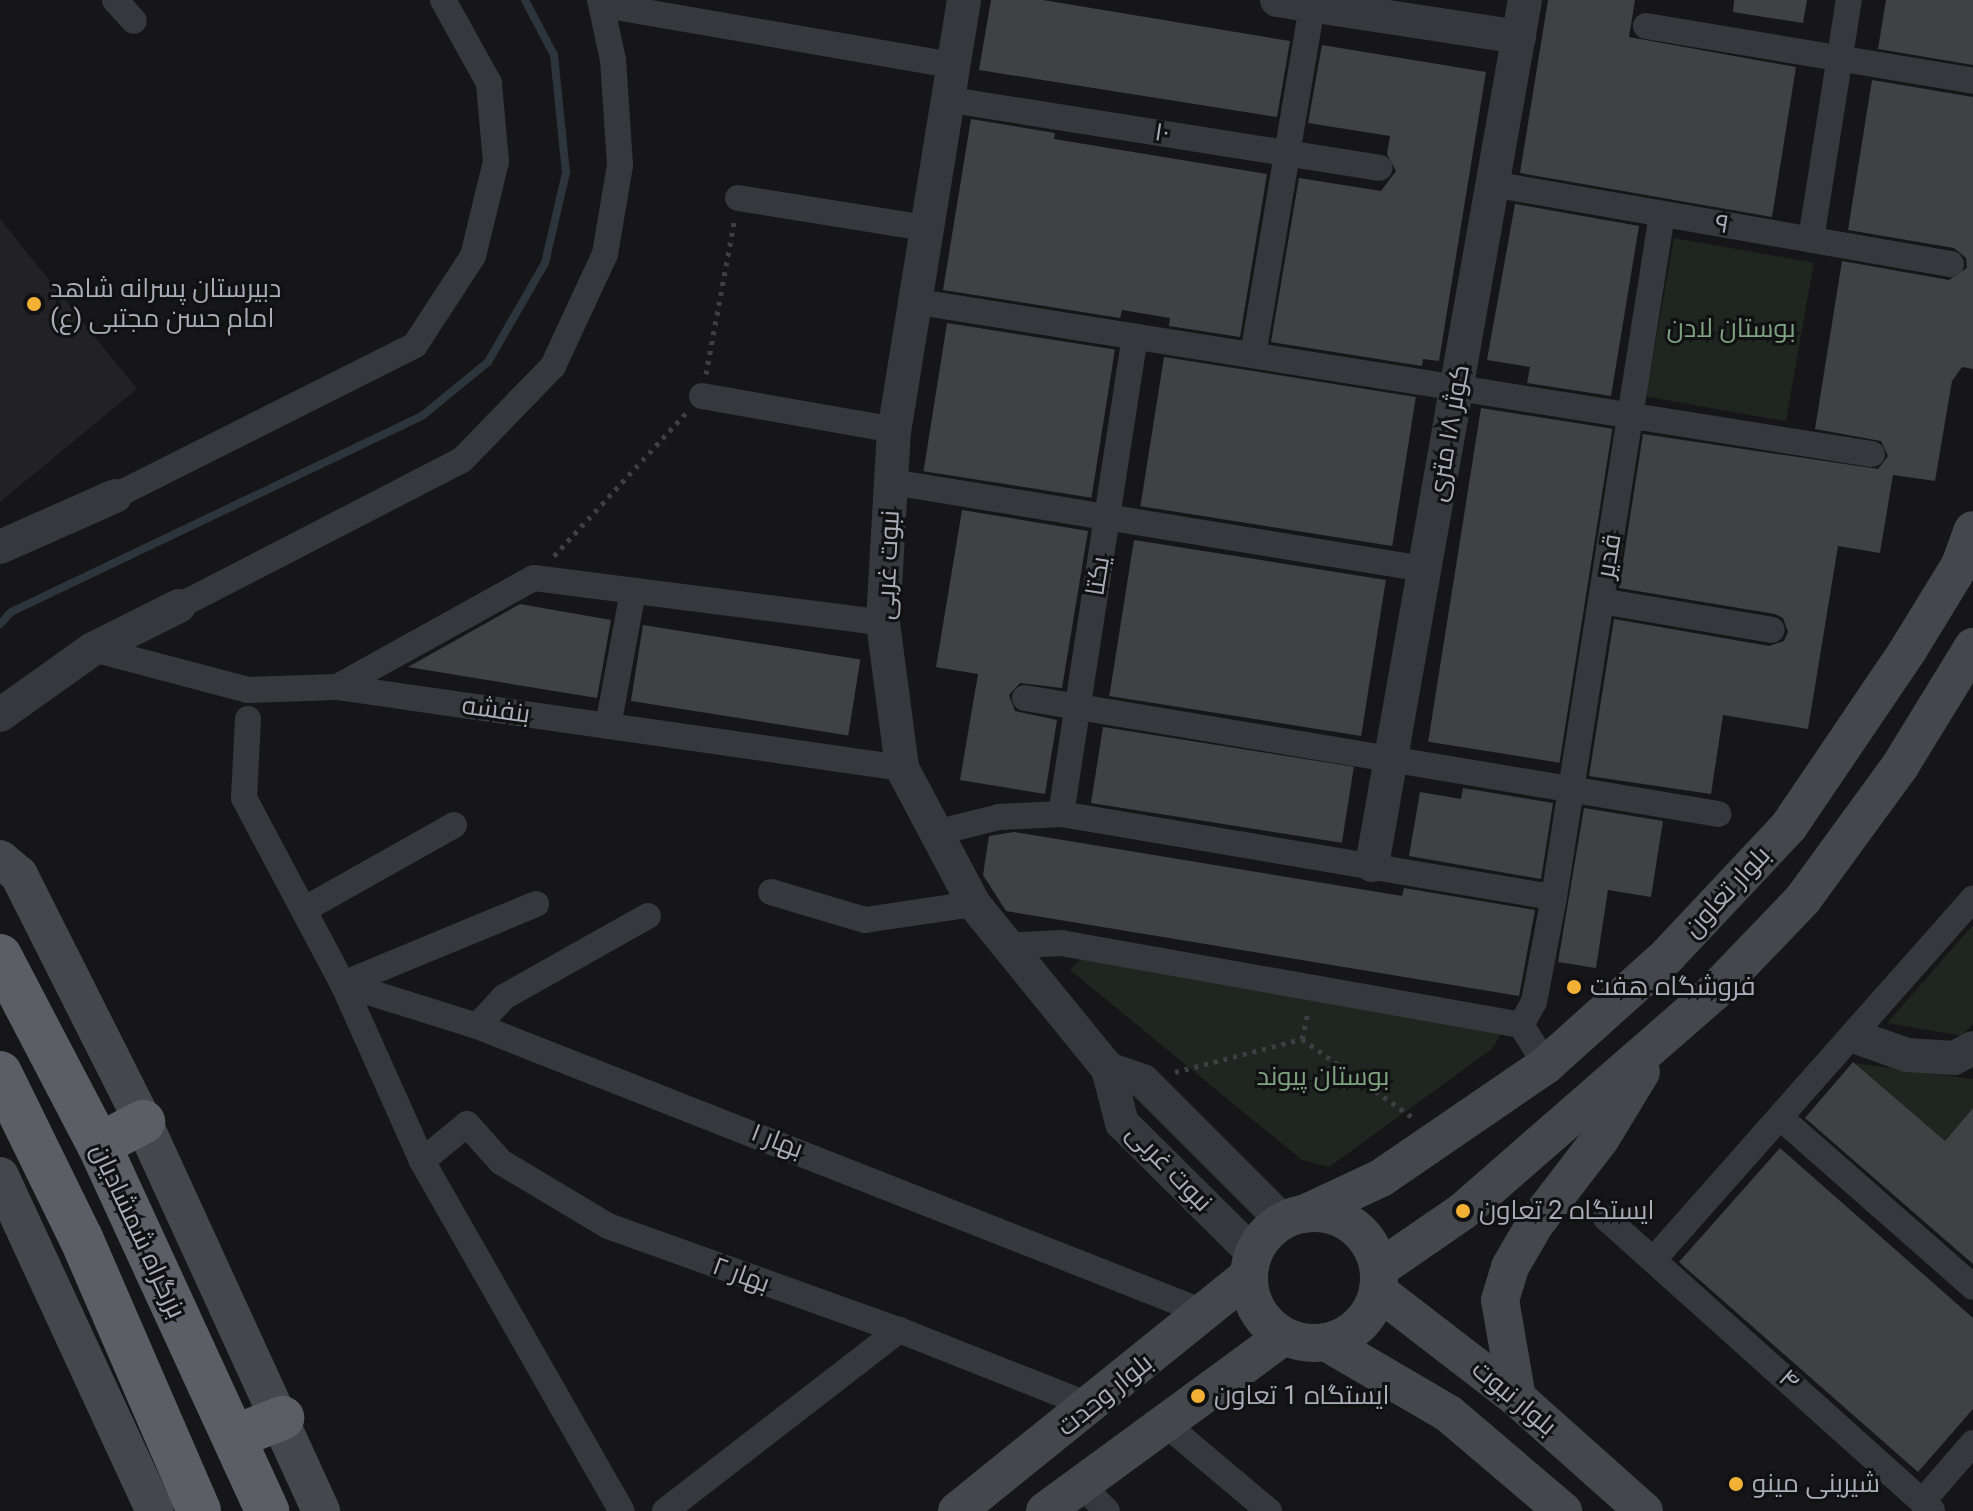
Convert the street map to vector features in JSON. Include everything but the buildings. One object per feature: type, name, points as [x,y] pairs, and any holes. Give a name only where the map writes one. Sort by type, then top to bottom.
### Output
[{"type":"highway","name":"بزرگراه شمشادیان","points":[[0,956],[99,1145],[267,1511]]},
{"type":"highway","name":"بزرگراه شمشادیان","points":[[0,1073],[81,1238],[199,1511]]},
{"type":"highway","points":[[99,1145],[143,1122]]},
{"type":"highway","points":[[234,1437],[282,1418]]},
{"type":"main road","name":"بلوار تعاون","points":[[1293,1218],[1381,1178],[1442,1138],[1546,1065],[1668,955],[1789,826],[1908,650],[1960,565],[1973,530]]},
{"type":"main road","points":[[1379,1280],[1361,1233],[1344,1221],[1293,1218],[1251,1264],[1257,1311],[1284,1336],[1326,1342],[1354,1330],[1379,1280],[1659,1042],[1803,899],[1900,766],[1973,647]]},
{"type":"main road","points":[[0,859],[19,875],[143,1122],[282,1418],[321,1511]]},
{"type":"main road","points":[[1517,1398],[1500,1300],[1510,1267],[1535,1224],[1601,1138],[1659,1042]]},
{"type":"main road","points":[[0,1176],[155,1511]]},
{"type":"main road","name":"بلوار وحدت","points":[[957,1511],[1093,1407],[1206,1313],[1251,1264]]},
{"type":"main road","name":"بلوار نبوت","points":[[1379,1280],[1644,1511]]},
{"type":"main road","name":"بلوار وحدت","points":[[1045,1511],[1162,1421],[1284,1336]]},
{"type":"main road","name":"بلوار نبوت","points":[[1326,1342],[1449,1414],[1563,1511]]},
{"type":"street","points":[[115,0],[134,21]]},
{"type":"street","points":[[0,547],[115,496],[415,345],[473,256],[496,162],[489,83],[443,0]]},
{"type":"street","name":"نبوت غربی","points":[[964,0],[912,301],[894,430],[883,623],[902,768],[939,832],[974,904],[1003,946],[1108,1069],[1122,1123],[1251,1264]]},
{"type":"street","points":[[1277,0],[1313,3],[1519,37]]},
{"type":"street","name":"کوثر ۱۸ متری","points":[[1372,865],[1525,0]]},
{"type":"street","points":[[1811,239],[1849,0]]},
{"type":"street","points":[[0,715],[93,649],[462,460],[553,366],[605,254],[620,165],[603,2],[952,65]]},
{"type":"street","points":[[1253,355],[1285,152],[1313,3]]},
{"type":"street","points":[[1646,26],[1973,81]]},
{"type":"street","name":"۱۰","points":[[945,99],[1380,168]]},
{"type":"street","name":"۹","points":[[1492,184],[1951,264]]},
{"type":"street","points":[[738,198],[925,228]]},
{"type":"street","name":"قدیر","points":[[1521,1025],[1534,1002],[1554,897],[1633,416],[1662,214]]},
{"type":"street","points":[[912,301],[1872,454]]},
{"type":"street","name":"یکتا","points":[[1061,814],[1135,337]]},
{"type":"street","points":[[702,396],[894,430]]},
{"type":"street","points":[[892,482],[1107,520],[1424,569]]},
{"type":"street","points":[[337,687],[534,578],[883,623]]},
{"type":"street","points":[[608,726],[633,591]]},
{"type":"street","points":[[1601,601],[1772,630]]},
{"type":"street","name":"بنفشه","points":[[93,649],[248,690],[337,687],[902,768]]},
{"type":"street","points":[[1025,698],[1391,756],[1718,814]]},
{"type":"street","points":[[248,719],[244,798],[343,984],[422,1161],[622,1511]]},
{"type":"street","points":[[939,832],[999,817],[1061,814],[1554,897]]},
{"type":"street","points":[[305,909],[454,825]]},
{"type":"street","points":[[771,892],[865,920],[974,904]]},
{"type":"street","points":[[1655,1258],[1856,1037],[1973,899]]},
{"type":"street","points":[[343,984],[536,904]]},
{"type":"street","points":[[477,1026],[504,997],[648,916]]},
{"type":"street","points":[[1003,946],[1061,943],[1521,1025],[1546,1065]]},
{"type":"street","name":"بهار ۱","points":[[343,984],[477,1026],[1206,1313]]},
{"type":"street","points":[[1856,1037],[1907,1055],[1954,1058],[1973,1048]]},
{"type":"street","name":"نبوت غربی","points":[[1108,1069],[1143,1081],[1293,1218]]},
{"type":"street","points":[[1782,1119],[1973,1287]]},
{"type":"street","name":"بهار ۲","points":[[422,1161],[467,1124],[501,1162],[608,1226],[899,1330],[1093,1407]]},
{"type":"street","name":"۴","points":[[1606,1218],[1655,1258],[1927,1506],[1973,1443]]},
{"type":"street","points":[[665,1511],[899,1330]]},
{"type":"street","points":[[1162,1421],[1269,1511]]},
{"type":"street","points":[[1080,1484],[1107,1511]]},
{"type":"path","points":[[534,578],[702,396],[738,198]]},
{"type":"path","points":[[1143,1081],[1302,1039],[1442,1138]]},
{"type":"shaded area","name":"دبیرستان پسرانه شاهد امام حسن مجتبی (ع)","points":[[0,219],[137,389],[0,502]]},
{"type":"green space","name":"بوستان لادن","points":[[1674,238],[1814,263],[1786,421],[1646,397]]},
{"type":"green space","points":[[1973,925],[1973,1024],[1962,1036],[1887,1023]]},
{"type":"green space","name":"بوستان پیوند","points":[[1081,959],[1502,1032],[1492,1049],[1329,1167],[1302,1160],[1070,970]]},
{"type":"green space","points":[[1853,1063],[1973,1079],[1973,1108],[1945,1141]]},
{"type":"waterway","points":[[0,624],[11,612],[422,416],[488,362],[545,263],[566,173],[554,55],[525,0]]},
{"type":"place","name":"دبیرستان پسرانه شاهد امام حسن مجتبی (ع)","points":[[34,304]]},
{"type":"place","name":"فروشگاه هفت","points":[[1574,987]]},
{"type":"place","name":"ایستگاه 2 تعاون","points":[[1463,1211]]},
{"type":"place","name":"ایستگاه 1 تعاون","points":[[1198,1396]]},
{"type":"place","name":"شیرینی مینو","points":[[1736,1484]]}]
